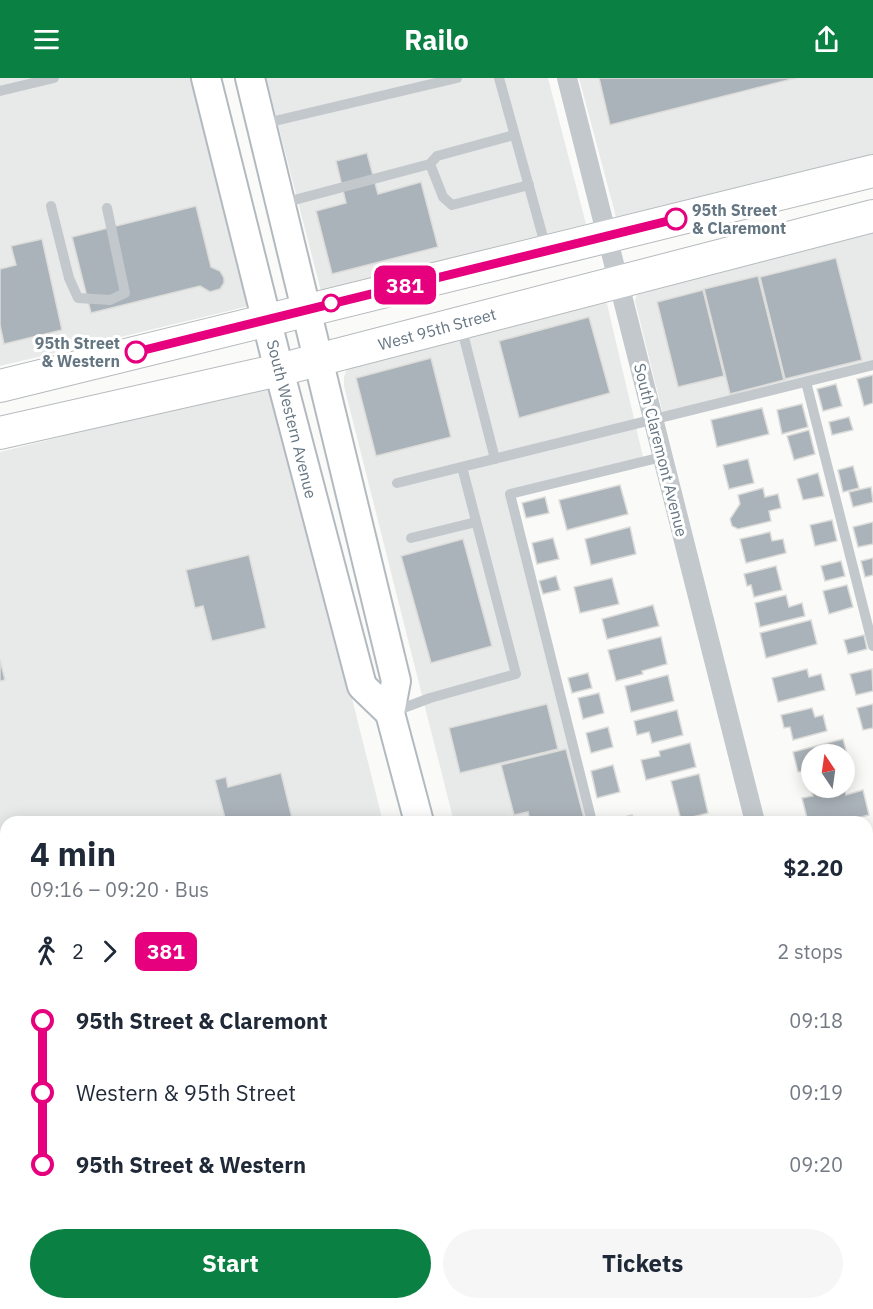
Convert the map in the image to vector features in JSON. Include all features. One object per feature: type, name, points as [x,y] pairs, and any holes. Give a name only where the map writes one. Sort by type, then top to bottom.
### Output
[{"type":"main road","name":"South Western Avenue","points":[[206,78],[279,370],[362,686],[390,713]]},
{"type":"main road","points":[[250,78],[396,681],[390,713],[417,816]]},
{"type":"main road","points":[[0,386],[873,171]]},
{"type":"main road","name":"West 95th Street","points":[[0,433],[279,370],[873,216]]},
{"type":"street","name":"South Claremont Avenue","points":[[567,78],[753,816]]},
{"type":"lane","points":[[0,92],[54,78]]},
{"type":"lane","points":[[262,124],[457,78]]},
{"type":"lane","points":[[499,78],[547,251]]},
{"type":"lane","points":[[281,203],[430,164],[437,156],[514,135]]},
{"type":"lane","points":[[430,164],[443,197],[452,205],[529,185]]},
{"type":"lane","points":[[51,206],[69,278],[78,298],[110,300],[125,293],[107,208]]},
{"type":"lane","points":[[460,323],[495,459]]},
{"type":"lane","points":[[397,483],[873,365]]},
{"type":"lane","points":[[806,382],[873,646]]},
{"type":"lane","points":[[590,816],[510,494],[662,457]]},
{"type":"lane","points":[[390,713],[430,698],[516,674],[462,467]]},
{"type":"lane","points":[[411,538],[476,522]]},
{"type":"shaded area","points":[[0,78],[191,78],[249,306],[0,366]]},
{"type":"shaded area","points":[[266,78],[548,78],[586,224],[321,291]]},
{"type":"shaded area","points":[[579,78],[873,78],[873,154],[616,217]]},
{"type":"shaded area","points":[[873,229],[873,365],[664,418],[635,301],[643,285]]},
{"type":"shaded area","points":[[603,299],[607,304],[644,461],[510,494],[590,816],[452,816],[344,386],[347,369],[355,361]]},
{"type":"shaded area","points":[[273,384],[381,816],[0,816],[0,452]]},
{"type":"building","points":[[599,78],[796,78],[610,125]]},
{"type":"building","points":[[367,153],[378,194],[421,182],[438,247],[332,274],[316,211],[346,203],[336,161]]},
{"type":"building","points":[[196,206],[211,267],[220,271],[224,278],[220,289],[210,292],[200,286],[91,313],[72,237]]},
{"type":"building","points":[[42,239],[62,330],[4,344],[0,325],[0,269],[16,265],[11,246]]},
{"type":"building","points":[[836,258],[862,360],[785,379],[760,277]]},
{"type":"building","points":[[758,276],[784,380],[730,394],[704,289]]},
{"type":"building","points":[[703,290],[724,376],[678,387],[657,302]]},
{"type":"building","points":[[589,317],[610,393],[519,418],[499,341]]},
{"type":"building","points":[[431,358],[451,437],[376,456],[356,378]]},
{"type":"building","points":[[873,375],[873,403],[864,406],[857,379]]},
{"type":"building","points":[[836,384],[842,406],[823,411],[817,389]]},
{"type":"building","points":[[802,404],[808,427],[782,434],[777,410]]},
{"type":"building","points":[[762,408],[769,434],[717,447],[711,420]]},
{"type":"building","points":[[849,417],[853,430],[832,435],[829,422]]},
{"type":"building","points":[[809,430],[815,454],[794,460],[787,436]]},
{"type":"building","points":[[748,459],[754,483],[729,489],[723,465]]},
{"type":"building","points":[[853,466],[859,488],[843,492],[838,470]]},
{"type":"building","points":[[818,473],[824,496],[803,500],[797,479]]},
{"type":"building","points":[[620,485],[628,514],[567,530],[559,500]]},
{"type":"building","points":[[871,487],[873,502],[853,507],[849,492]]},
{"type":"building","points":[[763,488],[765,497],[778,494],[781,508],[769,511],[771,521],[738,529],[732,526],[730,519],[740,504],[738,495]]},
{"type":"building","points":[[545,497],[549,513],[526,518],[522,503]]},
{"type":"building","points":[[832,520],[837,541],[815,546],[810,525]]},
{"type":"building","points":[[873,522],[873,544],[858,547],[853,527]]},
{"type":"building","points":[[630,527],[636,554],[591,565],[585,539]]},
{"type":"building","points":[[770,532],[772,541],[783,539],[786,553],[746,563],[740,539]]},
{"type":"building","points":[[553,538],[559,559],[537,564],[532,543]]},
{"type":"building","points":[[463,539],[492,646],[431,663],[401,556]]},
{"type":"building","points":[[249,555],[266,628],[212,641],[203,606],[195,608],[186,570]]},
{"type":"building","points":[[873,558],[873,575],[865,577],[861,561]]},
{"type":"building","points":[[841,561],[845,576],[825,581],[821,566]]},
{"type":"building","points":[[776,566],[782,590],[754,597],[751,585],[747,586],[744,574]]},
{"type":"building","points":[[556,576],[560,590],[543,594],[539,581]]},
{"type":"building","points":[[612,578],[619,604],[580,613],[574,587]]},
{"type":"building","points":[[847,585],[853,607],[829,614],[823,591]]},
{"type":"building","points":[[786,595],[789,607],[802,603],[805,616],[760,627],[755,603]]},
{"type":"building","points":[[653,605],[659,626],[607,639],[602,619]]},
{"type":"building","points":[[811,620],[817,644],[766,658],[760,633]]},
{"type":"building","points":[[864,635],[867,649],[848,654],[844,640]]},
{"type":"building","points":[[661,637],[667,664],[642,671],[643,674],[616,681],[608,650]]},
{"type":"building","points":[[0,660],[5,680],[0,681]]},
{"type":"building","points":[[807,669],[809,677],[821,674],[825,690],[778,702],[772,678]]},
{"type":"building","points":[[872,669],[873,691],[856,695],[850,674]]},
{"type":"building","points":[[588,673],[592,688],[572,693],[568,678]]},
{"type":"building","points":[[668,675],[674,701],[631,712],[625,686]]},
{"type":"building","points":[[599,693],[604,713],[583,719],[578,698]]},
{"type":"building","points":[[547,704],[558,749],[460,773],[449,728]]},
{"type":"building","points":[[873,704],[873,728],[863,730],[857,708]]},
{"type":"building","points":[[812,708],[815,717],[823,715],[827,731],[793,740],[790,727],[784,728],[781,715]]},
{"type":"building","points":[[677,710],[683,735],[652,743],[649,732],[637,735],[634,721]]},
{"type":"building","points":[[608,727],[613,747],[591,753],[586,733]]},
{"type":"building","points":[[843,739],[844,744],[824,744]]},
{"type":"building","points":[[690,743],[696,767],[646,780],[641,760],[660,756],[659,751]]},
{"type":"building","points":[[566,749],[583,816],[529,816],[528,812],[514,815],[501,765]]},
{"type":"building","points":[[801,750],[801,772],[798,772],[793,752]]},
{"type":"building","points":[[613,765],[620,792],[597,798],[591,771]]},
{"type":"building","points":[[281,773],[292,816],[224,816],[215,780],[226,777],[228,787]]},
{"type":"building","points":[[699,774],[708,813],[680,816],[671,781]]},
{"type":"building","points":[[863,790],[869,815],[865,816],[806,816],[802,798],[855,798],[855,792]]},
{"type":"bus line","name":"381","points":[[136,352],[676,219]]},
{"type":"place","name":"95th Street & Claremont","points":[[676,219]]},
{"type":"place","name":"95th Street & Western","points":[[136,352]]}]
